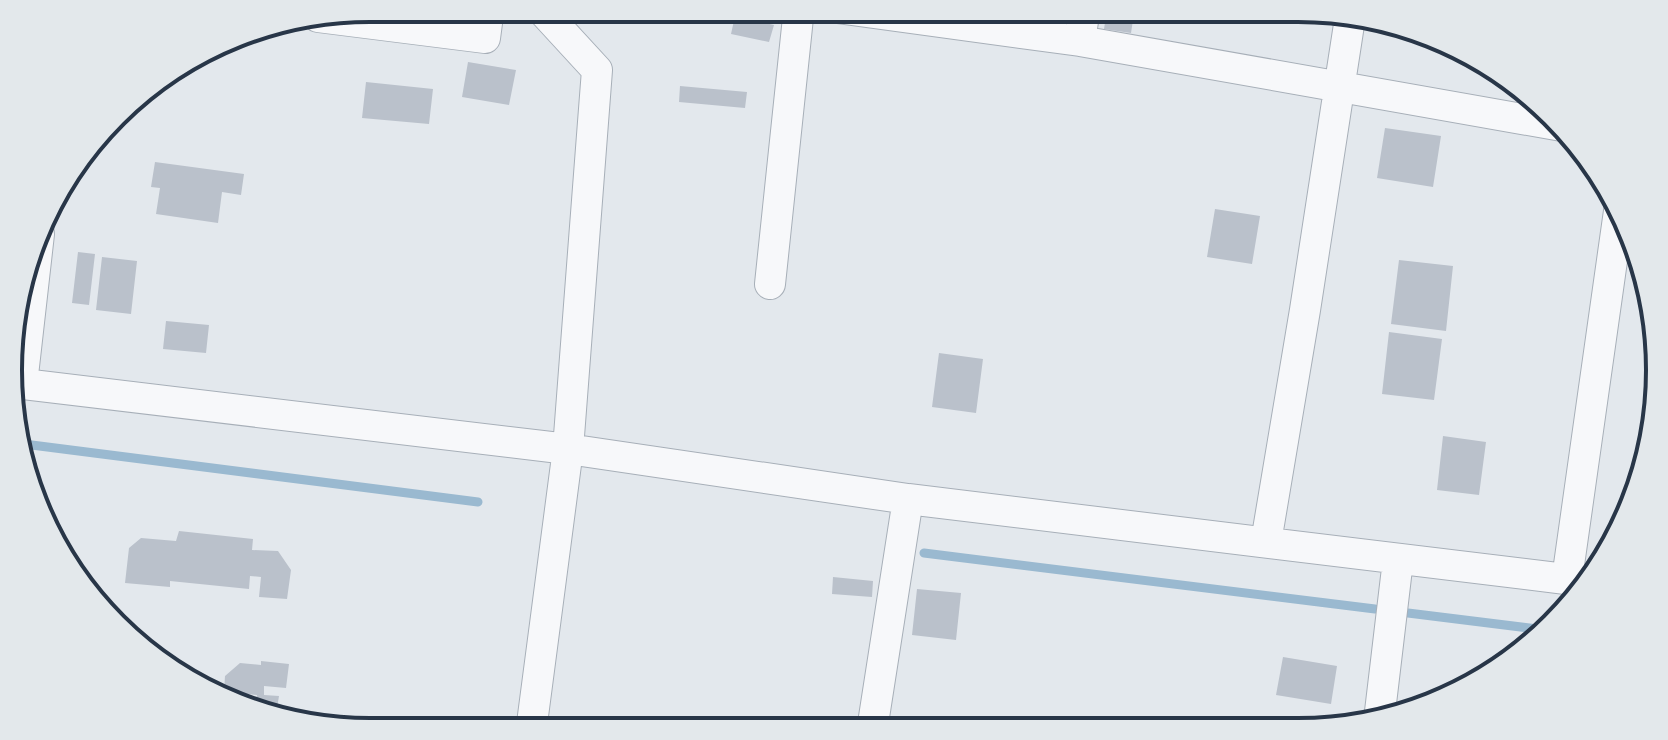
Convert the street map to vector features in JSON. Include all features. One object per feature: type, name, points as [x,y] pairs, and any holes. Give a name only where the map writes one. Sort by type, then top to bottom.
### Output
[{"type":"street","points":[[361,22],[485,38],[487,22]]},
{"type":"street","points":[[533,718],[568,449],[597,70],[553,22]]},
{"type":"street","points":[[770,284],[798,22]]},
{"type":"street","points":[[940,22],[1080,41],[1543,123]]},
{"type":"street","points":[[1080,41],[1083,22]]},
{"type":"street","points":[[1266,542],[1349,26]]},
{"type":"street","points":[[1579,575],[1617,230]]},
{"type":"street","points":[[23,357],[31,292]]},
{"type":"street","points":[[23,384],[568,449],[908,499],[1576,580]]},
{"type":"street","points":[[874,718],[908,499]]},
{"type":"street","points":[[1380,708],[1398,560]]},
{"type":"building","points":[[734,22],[774,25],[769,42],[731,34]]},
{"type":"building","points":[[1105,22],[1133,22],[1131,33],[1104,29]]},
{"type":"building","points":[[468,62],[516,70],[509,105],[462,97]]},
{"type":"building","points":[[366,82],[433,89],[429,124],[362,118]]},
{"type":"building","points":[[680,86],[747,92],[745,108],[679,102]]},
{"type":"building","points":[[1385,128],[1441,136],[1433,187],[1377,178]]},
{"type":"building","points":[[155,162],[244,174],[241,195],[222,192],[218,223],[156,214],[160,188],[151,187]]},
{"type":"building","points":[[1215,209],[1260,216],[1252,264],[1207,257]]},
{"type":"building","points":[[78,252],[95,254],[89,305],[72,303]]},
{"type":"building","points":[[102,257],[137,261],[131,314],[96,310]]},
{"type":"building","points":[[1399,260],[1453,266],[1446,331],[1391,324]]},
{"type":"building","points":[[166,321],[209,325],[206,353],[163,349]]},
{"type":"building","points":[[1389,332],[1442,339],[1434,400],[1382,394]]},
{"type":"building","points":[[939,353],[983,359],[976,413],[932,407]]},
{"type":"building","points":[[1443,436],[1486,442],[1479,495],[1437,490]]},
{"type":"building","points":[[179,531],[253,539],[252,550],[278,551],[291,570],[287,599],[259,597],[261,577],[250,576],[249,589],[170,581],[170,587],[125,583],[129,548],[141,538],[176,541]]},
{"type":"building","points":[[833,577],[873,581],[872,597],[832,594]]},
{"type":"building","points":[[917,589],[961,593],[956,640],[912,635]]},
{"type":"building","points":[[1283,657],[1337,666],[1331,704],[1276,695]]},
{"type":"building","points":[[261,661],[289,664],[286,688],[264,686],[264,695],[279,696],[277,705],[256,699],[257,695],[248,696],[224,686],[225,676],[240,663],[261,665]]},
{"type":"waterway","points":[[31,445],[478,502]]},
{"type":"waterway","points":[[924,553],[1375,609]]},
{"type":"waterway","points":[[1408,613],[1531,628]]}]
